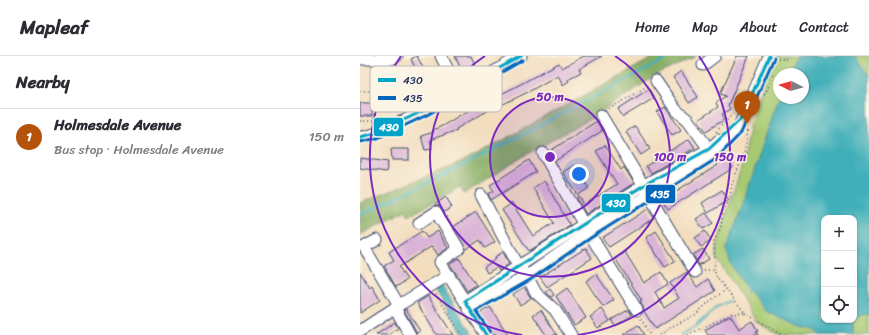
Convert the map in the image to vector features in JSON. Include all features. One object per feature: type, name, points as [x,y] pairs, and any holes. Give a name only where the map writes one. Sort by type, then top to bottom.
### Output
[{"type":"street","points":[[360,59],[391,59],[397,56]]},
{"type":"street","points":[[441,56],[446,66]]},
{"type":"street","points":[[502,67],[521,56]]},
{"type":"street","points":[[704,65],[715,56]]},
{"type":"street","points":[[467,305],[523,271],[647,190],[711,152],[744,122],[772,57]]},
{"type":"street","points":[[656,81],[676,110],[688,120],[711,152]]},
{"type":"street","points":[[360,137],[368,137],[421,112]]},
{"type":"street","points":[[601,114],[695,272]]},
{"type":"street","points":[[543,153],[587,229],[637,310]]},
{"type":"street","points":[[481,195],[536,293],[555,310],[571,335]]},
{"type":"street","points":[[419,222],[436,212],[460,249],[440,262],[486,335]]},
{"type":"street","points":[[377,240],[364,247],[397,306],[410,335]]},
{"type":"street","points":[[360,331],[397,306],[449,275]]},
{"type":"path","points":[[772,57],[789,61]]},
{"type":"path","points":[[601,114],[656,81]]},
{"type":"path","points":[[715,132],[738,106]]},
{"type":"path","points":[[374,112],[374,121],[379,132]]},
{"type":"path","points":[[360,121],[374,121]]},
{"type":"path","points":[[744,122],[748,130],[744,154],[732,184],[730,199],[723,211],[721,226],[714,241],[714,270],[717,278],[745,313],[782,335]]},
{"type":"path","points":[[431,286],[462,335]]},
{"type":"path","points":[[660,335],[673,326],[695,315],[711,300],[726,290]]},
{"type":"path","points":[[637,310],[650,335]]},
{"type":"path","points":[[688,335],[726,315],[745,313]]},
{"type":"green space","points":[[656,56],[697,56],[655,76],[590,119],[524,156],[464,194],[460,187],[409,216],[406,210],[360,235],[360,203],[467,160]]},
{"type":"green space","points":[[778,56],[869,56],[869,335],[779,335],[757,322],[716,257],[718,243],[742,166],[750,123],[769,69]]},
{"type":"water","points":[[796,56],[855,56],[869,76],[869,314],[861,315],[857,318],[857,215],[821,215],[821,323],[853,323],[853,335],[820,335],[815,330],[801,327],[766,311],[740,280],[731,264],[726,249],[747,193],[777,104],[809,104],[809,68],[791,68]]},
{"type":"water","points":[[442,285],[473,334],[464,335],[435,289]]},
{"type":"building","points":[[417,56],[422,66],[414,66],[411,59]]},
{"type":"building","points":[[455,56],[471,56],[476,66],[459,66]]},
{"type":"building","points":[[584,56],[602,56],[579,69],[581,72],[568,79],[569,81],[563,85],[558,75],[502,105],[502,94],[559,63],[562,68]]},
{"type":"building","points":[[737,56],[749,56],[728,105],[730,109],[722,114],[725,119],[706,131],[698,120],[718,107],[716,103],[726,96],[720,94]]},
{"type":"building","points":[[681,71],[698,97],[689,103],[673,77]]},
{"type":"building","points":[[649,89],[654,98],[623,117],[618,109]]},
{"type":"building","points":[[360,103],[370,103],[370,112],[372,112],[372,116],[360,116]]},
{"type":"building","points":[[665,107],[681,130],[672,135],[657,112]]},
{"type":"building","points":[[466,112],[485,112],[456,129],[457,130],[430,140],[432,149],[425,150],[421,136],[434,132],[433,130]]},
{"type":"building","points":[[597,121],[602,131],[555,161],[550,151]]},
{"type":"building","points":[[635,126],[650,149],[641,155],[626,132]]},
{"type":"building","points":[[689,139],[695,148],[651,173],[646,166]]},
{"type":"building","points":[[605,145],[621,170],[624,167],[634,183],[586,214],[577,198],[579,196],[584,205],[617,184],[596,151]]},
{"type":"building","points":[[391,149],[409,149],[409,160],[392,160]]},
{"type":"building","points":[[726,156],[733,168],[668,209],[662,200],[718,165],[716,162]]},
{"type":"building","points":[[360,158],[388,162],[386,172],[360,168]]},
{"type":"building","points":[[529,160],[536,172],[491,200],[488,194],[494,191],[490,185]]},
{"type":"building","points":[[574,165],[589,188],[578,195],[563,172]]},
{"type":"building","points":[[544,181],[570,225],[529,251],[502,210],[512,203],[533,236],[554,223],[533,188]]},
{"type":"building","points":[[722,190],[729,200],[708,213],[702,203]]},
{"type":"building","points":[[446,197],[452,207],[444,212],[440,206],[434,205]]},
{"type":"building","points":[[648,209],[654,218],[609,247],[602,238]]},
{"type":"building","points":[[476,212],[495,242],[485,248],[480,240],[466,249],[453,227]]},
{"type":"building","points":[[706,213],[713,223],[703,229],[696,219]]},
{"type":"building","points":[[422,231],[427,238],[438,231],[448,248],[438,255],[432,246],[399,267],[407,280],[396,287],[384,266],[394,260],[389,252]]},
{"type":"building","points":[[656,231],[675,261],[665,267],[646,238]]},
{"type":"building","points":[[705,231],[711,241],[701,247],[695,238]]},
{"type":"building","points":[[586,248],[592,258],[547,287],[540,277]]},
{"type":"building","points":[[703,249],[709,259],[699,265],[693,255]]},
{"type":"building","points":[[503,252],[509,264],[499,271],[497,267],[487,273],[484,267]]},
{"type":"building","points":[[625,252],[644,283],[661,272],[668,284],[655,292],[664,308],[679,298],[670,283],[687,272],[697,287],[708,279],[715,291],[655,329],[644,311],[640,302],[642,301],[615,258]]},
{"type":"building","points":[[459,258],[476,285],[467,291],[450,264]]},
{"type":"building","points":[[360,272],[370,288],[372,286],[380,300],[360,313]]},
{"type":"building","points":[[596,274],[614,300],[603,307],[586,281]]},
{"type":"building","points":[[524,287],[531,298],[520,305],[513,294]]},
{"type":"building","points":[[567,288],[586,318],[574,325],[556,296]]},
{"type":"building","points":[[550,289],[554,295],[551,297],[546,292]]},
{"type":"building","points":[[428,296],[453,335],[437,335],[417,303]]},
{"type":"building","points":[[490,307],[508,335],[493,335],[480,313]]},
{"type":"building","points":[[406,309],[420,331],[417,333],[404,310]]},
{"type":"building","points":[[602,309],[610,321],[598,328],[590,317]]},
{"type":"building","points":[[541,310],[557,335],[546,335],[533,315]]},
{"type":"building","points":[[628,310],[632,315],[615,326],[611,320]]},
{"type":"building","points":[[730,315],[739,329],[752,321],[758,331],[756,332],[758,335],[708,335],[705,330]]},
{"type":"building","points":[[395,322],[398,328],[389,335],[376,335]]},
{"type":"building","points":[[638,325],[644,335],[623,335]]},
{"type":"waterway","points":[[360,215],[465,165],[672,56]]},
{"type":"waterway","points":[[746,292],[749,289]]},
{"type":"waterway","points":[[681,335],[695,327],[717,307],[729,301]]},
{"type":"transit line","name":"430","points":[[502,67],[521,56]]},
{"type":"transit line","name":"430","points":[[486,335],[465,301],[644,185],[709,149],[741,119],[769,56]]},
{"type":"transit line","name":"435","points":[[490,332],[476,311],[530,280],[592,237],[716,159],[741,133],[774,58]]},
{"type":"transit line","name":"435","points":[[502,72],[523,60]]},
{"type":"transit line","name":"430","points":[[360,137],[376,133],[421,112]]},
{"type":"transit line","name":"435","points":[[360,142],[378,138],[432,112]]},
{"type":"place","name":"Holmesdale Avenue","points":[[747,124]]}]
